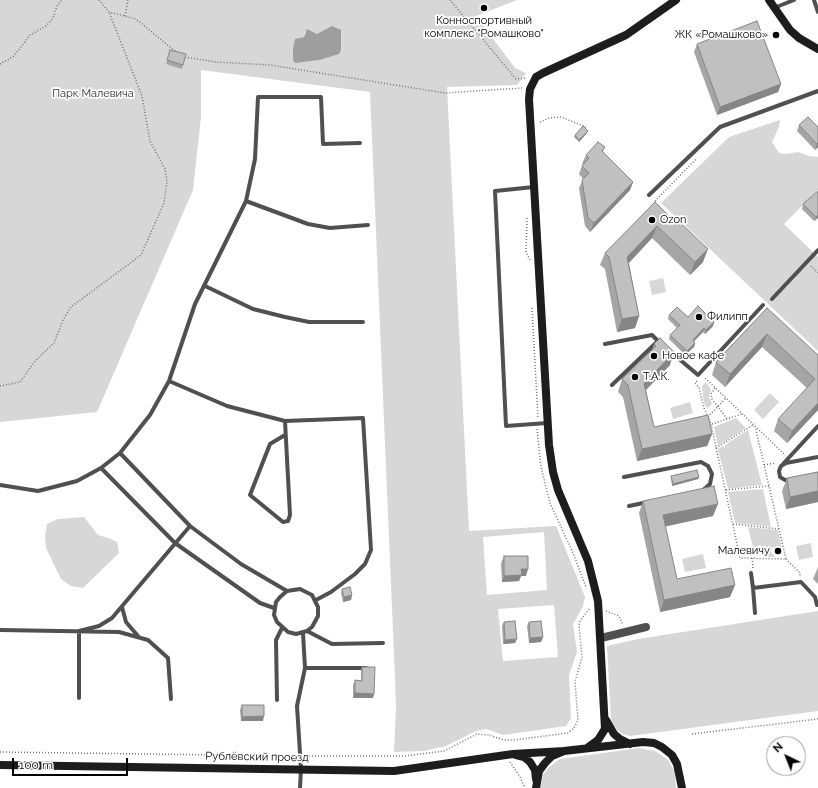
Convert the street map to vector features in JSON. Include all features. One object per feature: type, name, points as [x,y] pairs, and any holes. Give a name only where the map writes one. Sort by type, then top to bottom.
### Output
[{"type":"street","points":[[587,748],[602,735],[605,729],[599,611],[594,580],[588,561],[568,514],[553,472],[547,424],[529,99],[532,84],[536,77],[626,35],[676,0]]},
{"type":"street","points":[[769,0],[790,30],[799,38],[818,49]]},
{"type":"street","points":[[601,638],[646,626]]},
{"type":"street","points":[[605,718],[614,734],[620,740],[630,744]]},
{"type":"street","name":"Рублёвский проезд","points":[[0,765],[394,771],[510,754],[654,743],[672,755],[677,764],[682,788]]},
{"type":"street","points":[[536,785],[545,763],[552,756],[564,751]]},
{"type":"street","points":[[510,754],[524,757],[530,762],[534,770],[536,785]]},
{"type":"lane","points":[[774,8],[794,0]]},
{"type":"lane","points":[[814,0],[818,12]]},
{"type":"lane","points":[[649,196],[720,127],[818,91]]},
{"type":"lane","points":[[0,485],[38,491],[77,481],[101,468],[120,452],[150,415],[168,381],[195,304],[246,201],[255,159],[258,97],[321,97],[323,144],[360,143]]},
{"type":"lane","points":[[534,187],[494,191],[506,426],[547,424]]},
{"type":"lane","points":[[246,201],[308,224],[330,228],[368,225]]},
{"type":"lane","points":[[772,299],[818,250]]},
{"type":"lane","points":[[205,286],[253,309],[284,317],[309,322],[363,322]]},
{"type":"lane","points":[[670,351],[698,375],[763,305]]},
{"type":"lane","points":[[606,344],[652,335],[664,346]]},
{"type":"lane","points":[[612,385],[658,341]]},
{"type":"lane","points":[[168,381],[227,406],[285,421],[363,418],[371,550],[365,564],[355,574],[331,592],[316,600]]},
{"type":"lane","points":[[285,421],[290,515],[288,521],[283,522],[250,495],[270,444],[285,435]]},
{"type":"lane","points":[[798,478],[788,480],[780,477],[779,468],[818,426]]},
{"type":"lane","points":[[120,452],[190,526],[241,564],[287,591]]},
{"type":"lane","points":[[783,464],[818,457]]},
{"type":"lane","points":[[624,477],[701,462],[709,467],[711,481],[706,488],[697,491]]},
{"type":"lane","points":[[101,468],[175,543],[260,603],[274,608]]},
{"type":"lane","points":[[628,506],[651,501]]},
{"type":"lane","points":[[79,631],[99,626],[112,618],[190,526]]},
{"type":"lane","points":[[751,573],[755,613]]},
{"type":"lane","points":[[753,588],[801,582],[815,597],[817,605]]},
{"type":"lane","points":[[305,632],[312,627],[318,616],[316,600],[307,591],[300,589],[287,591],[280,596],[274,608],[274,615],[282,628],[288,632],[305,632],[332,644],[383,644]]},
{"type":"lane","points":[[122,607],[126,622],[138,636]]},
{"type":"lane","points":[[277,700],[276,640],[282,628]]},
{"type":"lane","points":[[0,630],[119,632],[148,640],[168,658],[171,699]]},
{"type":"lane","points":[[79,631],[79,698]]},
{"type":"lane","points":[[300,788],[301,769],[297,706],[305,668],[305,632]]},
{"type":"lane","points":[[305,668],[372,668]]},
{"type":"path","points":[[0,64],[14,56],[30,35],[46,26],[53,18],[57,6],[62,0]]},
{"type":"path","points":[[0,386],[20,382],[35,361],[54,344],[63,320],[71,307],[141,255],[164,203],[168,181],[165,169],[150,141],[142,96],[109,12],[99,0]]},
{"type":"path","points":[[125,16],[128,0]]},
{"type":"path","points":[[450,0],[516,79],[536,77]]},
{"type":"path","points":[[109,12],[136,19],[178,54]]},
{"type":"path","points":[[183,56],[216,62],[270,65],[445,93],[522,89]]},
{"type":"path","points":[[540,122],[549,118],[561,117],[570,119],[586,127]]},
{"type":"path","points":[[654,201],[699,156]]},
{"type":"path","points":[[528,215],[526,252],[530,260]]},
{"type":"path","points":[[807,262],[818,273]]},
{"type":"path","points":[[532,307],[538,452],[544,484],[550,503],[573,553],[586,588]]},
{"type":"path","points":[[786,559],[740,558],[711,424],[699,388],[695,383],[702,376],[789,458]]},
{"type":"path","points":[[715,388],[711,396],[727,419]]},
{"type":"path","points":[[708,417],[726,398]]},
{"type":"path","points":[[711,424],[742,414]]},
{"type":"path","points":[[716,448],[755,425]]},
{"type":"path","points":[[755,425],[786,559],[800,573],[801,582]]},
{"type":"path","points":[[781,458],[784,454]]},
{"type":"path","points":[[764,465],[777,462]]},
{"type":"path","points":[[726,490],[769,486]]},
{"type":"path","points":[[733,524],[779,529]]},
{"type":"path","points":[[751,573],[753,569],[752,558]]},
{"type":"path","points":[[0,752],[405,756],[444,751],[477,734],[489,735],[504,740],[514,740],[568,732],[574,728],[578,720],[575,682],[582,656],[579,625],[580,621],[588,612],[591,605]]},
{"type":"path","points":[[588,612],[606,611],[616,613],[622,620],[624,631]]},
{"type":"path","points":[[692,734],[818,719]]},
{"type":"path","points":[[510,754],[508,760],[520,777],[525,788]]},
{"type":"green space","name":"Парк Малевича","points":[[0,0],[517,0],[476,16],[515,68],[526,73],[517,85],[447,87],[469,531],[556,526],[585,597],[583,606],[573,624],[577,652],[569,675],[571,718],[566,726],[503,735],[486,729],[476,731],[446,746],[424,751],[394,752],[396,706],[370,92],[201,70],[201,117],[193,190],[97,412],[0,422]],"holes":[[[328,29],[319,60],[295,62],[293,55],[301,37],[304,37],[305,32],[317,34]],[[544,532],[547,590],[487,595],[483,537]],[[554,605],[558,657],[503,661],[498,609]]]},
{"type":"green space","points":[[780,120],[779,127],[772,142],[779,153],[785,154],[798,152],[809,156],[818,157],[818,190],[784,224],[818,257],[818,351],[661,203],[729,137]]},
{"type":"green space","points":[[663,278],[666,292],[652,295],[649,281]]},
{"type":"green space","points":[[706,382],[711,390],[709,397],[712,404],[708,408],[705,406],[702,386]]},
{"type":"green space","points":[[770,393],[779,402],[763,419],[754,410]]},
{"type":"green space","points":[[690,402],[693,413],[673,419],[670,408]]},
{"type":"green space","points":[[736,418],[746,428],[718,446],[714,427]]},
{"type":"green space","points":[[748,430],[762,485],[728,489],[718,449],[723,446],[725,448],[725,445]]},
{"type":"green space","points":[[763,489],[771,527],[735,523],[728,492]]},
{"type":"green space","points":[[84,517],[98,535],[117,542],[119,553],[83,588],[71,586],[61,579],[46,548],[45,536],[47,524],[58,519]]},
{"type":"green space","points":[[748,527],[778,530],[782,549],[777,546],[772,548],[771,552],[775,557],[763,557],[763,549],[760,545],[753,548]]},
{"type":"green space","points":[[811,543],[813,557],[799,560],[796,546]]},
{"type":"green space","points":[[703,554],[706,568],[685,572],[682,559]]},
{"type":"green space","points":[[818,611],[818,711],[630,736],[617,730],[611,720],[607,646],[638,639]]},
{"type":"green space","points":[[639,748],[655,751],[668,760],[675,772],[676,788],[540,788],[543,775],[548,768],[560,759]]},
{"type":"shaded area","points":[[332,26],[341,30],[341,50],[339,54],[319,60],[295,63],[293,60],[293,49],[295,39],[304,37],[307,29],[317,34]]},
{"type":"building","points":[[757,21],[781,84],[720,107],[697,44]]},
{"type":"building","points":[[170,50],[186,54],[183,65],[167,60]]},
{"type":"building","points":[[808,117],[818,127],[817,144],[799,125]]},
{"type":"building","points":[[583,126],[588,131],[579,140],[575,135]]},
{"type":"building","points":[[598,142],[605,147],[602,151],[633,182],[594,223],[588,218],[582,180],[589,173],[582,166],[589,158],[586,155]]},
{"type":"building","points":[[818,191],[818,215],[816,217],[803,204]]},
{"type":"building","points":[[655,202],[671,218],[673,216],[708,249],[695,262],[657,226],[627,257],[639,316],[622,319],[609,257],[605,253]]},
{"type":"building","points":[[698,306],[714,322],[706,330],[704,328],[693,340],[695,343],[687,351],[670,335],[680,325],[669,315],[677,307],[688,317]]},
{"type":"building","points":[[767,308],[818,355],[818,403],[792,431],[778,419],[815,379],[767,334],[730,374],[716,362]]},
{"type":"building","points":[[660,338],[674,352],[644,384],[654,427],[708,415],[712,434],[642,449],[628,385],[622,379],[656,346],[654,344]]},
{"type":"building","points":[[697,470],[699,477],[673,484],[671,476]]},
{"type":"building","points":[[818,472],[818,491],[790,497],[787,478]]},
{"type":"building","points":[[714,486],[718,504],[663,515],[677,579],[731,568],[735,585],[664,600],[643,501]]},
{"type":"building","points":[[504,556],[528,556],[528,569],[521,569],[522,575],[504,576]]},
{"type":"building","points":[[350,587],[352,595],[344,597],[342,589]]},
{"type":"building","points":[[515,621],[517,639],[505,640],[504,622]]},
{"type":"building","points":[[541,621],[543,637],[530,638],[529,622]]},
{"type":"building","points":[[362,667],[375,667],[374,694],[355,693],[355,680],[362,681]]},
{"type":"building","points":[[242,705],[264,705],[264,716],[242,717]]},
{"type":"place","name":"Конноспортивный комплекс \"Ромашково\"","points":[[484,8]]},
{"type":"place","name":"ЖК «Ромашково»","points":[[776,35]]},
{"type":"place","name":"Ozon","points":[[652,220]]},
{"type":"place","name":"Филипп","points":[[699,317]]},
{"type":"place","name":"Новое кафе","points":[[654,356]]},
{"type":"place","name":"Т.А.К.","points":[[635,377]]},
{"type":"place","name":"Малевичу","points":[[778,551]]}]
